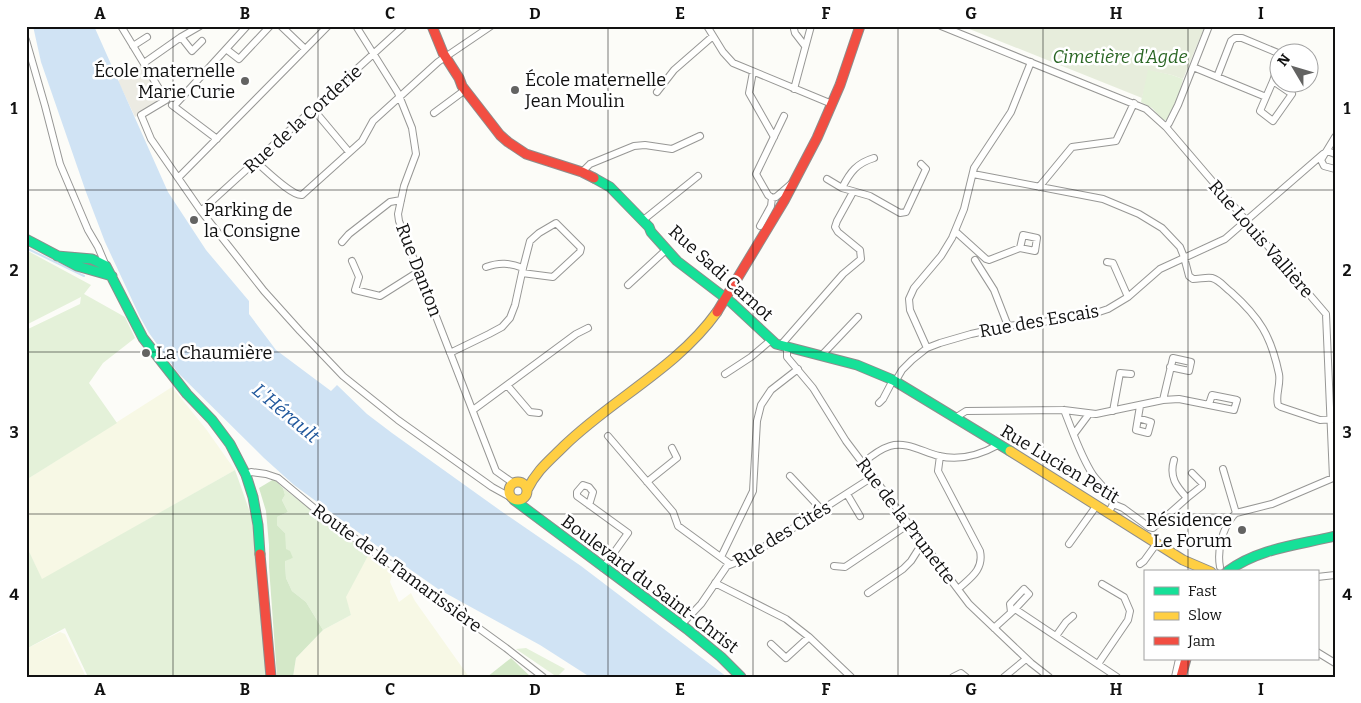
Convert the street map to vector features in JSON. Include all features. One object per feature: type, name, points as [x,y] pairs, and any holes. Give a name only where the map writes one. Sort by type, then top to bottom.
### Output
[{"type":"street","points":[[121,26],[166,100],[216,139]]},
{"type":"street","points":[[144,63],[200,26]]},
{"type":"street","points":[[174,106],[247,26]]},
{"type":"street","points":[[226,48],[239,59],[270,26]]},
{"type":"street","points":[[281,26],[305,49]]},
{"type":"street","points":[[178,178],[328,26]]},
{"type":"street","name":"Rue Danton","points":[[356,26],[400,97],[412,128],[416,154],[401,200],[398,214],[399,221],[496,471],[515,483]]},
{"type":"street","name":"Rue de la Corderie","points":[[201,211],[404,26]]},
{"type":"street","name":"Rue Sadi Carnot","points":[[432,26],[445,57],[465,90],[500,135],[515,147],[532,156],[582,172],[610,187],[683,266],[726,299],[771,340],[784,347]]},
{"type":"street","points":[[255,161],[297,196],[302,195],[362,141],[374,121],[400,97],[445,57],[491,26]]},
{"type":"street","points":[[707,26],[723,52],[737,65],[832,104]]},
{"type":"street","points":[[795,26],[795,33],[805,46]]},
{"type":"street","points":[[794,88],[811,26]]},
{"type":"street","points":[[166,100],[141,115],[151,139],[201,211],[264,291],[343,376],[398,420],[492,487],[512,499],[519,500],[526,493],[536,474],[593,419],[665,366],[709,323],[726,299],[796,180],[832,104],[860,26]]},
{"type":"street","name":"Rue Louis Vallière","points":[[941,26],[1146,109],[1166,127],[1326,314],[1333,478],[1272,504],[1236,513]]},
{"type":"street","points":[[1166,127],[1172,118],[1209,26]]},
{"type":"street","points":[[657,92],[674,70],[713,36]]},
{"type":"street","points":[[133,46],[147,37]]},
{"type":"street","points":[[181,37],[192,51],[202,41]]},
{"type":"street","points":[[1217,76],[1231,41],[1235,38],[1242,38],[1268,49]]},
{"type":"street","points":[[26,40],[60,164],[104,264],[143,338],[187,394],[212,420],[230,444],[246,475],[253,497],[258,525],[271,677]]},
{"type":"street","points":[[927,348],[910,310],[909,299],[914,288],[945,250],[955,231],[964,210],[974,168],[1011,112],[1031,62]]},
{"type":"street","points":[[1193,67],[1266,97]]},
{"type":"street","points":[[753,72],[749,93],[774,137]]},
{"type":"street","points":[[434,113],[465,90]]},
{"type":"street","points":[[1268,92],[1260,111],[1273,121],[1292,94],[1289,92]]},
{"type":"street","points":[[1039,187],[1072,147],[1116,141],[1134,103]]},
{"type":"street","points":[[313,109],[349,152]]},
{"type":"street","points":[[772,198],[768,195],[756,174],[784,116]]},
{"type":"street","points":[[582,172],[590,164],[634,146],[645,145],[672,149],[700,136]]},
{"type":"street","name":"Rue des Escais","points":[[894,381],[902,370],[927,348],[955,338],[1008,326],[1084,317],[1108,309],[1128,297],[1160,269],[1225,239],[1325,153],[1331,141],[1335,138]]},
{"type":"street","points":[[1331,167],[1321,160],[1325,153],[1335,154]]},
{"type":"street","points":[[842,188],[847,177],[855,167],[874,158]]},
{"type":"street","points":[[827,179],[842,188],[870,196],[900,213],[906,212],[926,170],[921,164]]},
{"type":"street","points":[[1308,168],[1315,166],[1331,167]]},
{"type":"street","points":[[973,174],[1104,199],[1152,220],[1180,247],[1189,276],[1193,279],[1212,278],[1220,282],[1247,306],[1258,320],[1271,346],[1280,384],[1277,401],[1281,407],[1320,420],[1332,420]]},
{"type":"street","points":[[642,221],[698,176]]},
{"type":"street","points":[[772,198],[776,197],[796,180]]},
{"type":"street","points":[[784,347],[843,274],[861,259],[860,250],[838,232],[835,227],[836,221],[853,192]]},
{"type":"street","points":[[760,226],[771,206],[772,198]]},
{"type":"street","points":[[342,242],[349,234],[390,202],[401,200]]},
{"type":"street","points":[[450,353],[496,331],[510,318],[515,305],[522,270],[530,242],[539,233],[556,223],[581,248],[580,252],[553,277],[522,270],[509,263],[497,263],[486,266]]},
{"type":"street","points":[[955,231],[989,260],[1020,248]]},
{"type":"street","points":[[26,239],[86,269],[103,272],[112,276]]},
{"type":"street","points":[[628,285],[666,249]]},
{"type":"street","points":[[57,256],[92,259],[104,264]]},
{"type":"street","points":[[975,260],[979,263],[994,290],[1008,326]]},
{"type":"street","points":[[352,261],[359,277],[355,290],[380,296],[418,272]]},
{"type":"street","points":[[1107,262],[1112,263],[1128,297]]},
{"type":"street","points":[[86,269],[104,264]]},
{"type":"street","points":[[821,356],[858,317]]},
{"type":"street","points":[[473,410],[576,334],[588,328]]},
{"type":"street","points":[[725,374],[751,357],[771,340]]},
{"type":"street","name":"Rue Lucien Petit","points":[[784,347],[857,365],[894,381],[1097,505],[1111,508],[1183,560],[1217,570]]},
{"type":"street","name":"Rue de la Prunette","points":[[784,347],[787,357],[815,392],[846,441],[968,604],[1026,659],[1048,677]]},
{"type":"street","points":[[1163,400],[1170,367]]},
{"type":"street","points":[[721,557],[754,491],[757,421],[761,404],[771,390],[798,369]]},
{"type":"street","points":[[1113,410],[1120,373],[1131,374]]},
{"type":"street","points":[[879,403],[894,381]]},
{"type":"street","points":[[506,386],[530,412],[539,413]]},
{"type":"street","points":[[955,418],[966,411],[1064,410],[1089,414],[1140,406],[1163,400],[1186,399],[1209,404]]},
{"type":"street","points":[[1138,418],[1140,406]]},
{"type":"street","points":[[1064,410],[1085,462],[1112,498],[1111,508],[1123,508],[1149,527],[1153,528],[1202,486],[1202,483],[1192,473]]},
{"type":"street","points":[[1074,434],[1089,414]]},
{"type":"street","points":[[608,436],[673,512],[678,526],[730,564]]},
{"type":"street","points":[[864,463],[890,446],[909,446],[940,456],[969,458],[998,445]]},
{"type":"street","points":[[647,482],[677,458],[672,448]]},
{"type":"street","points":[[940,456],[938,471],[982,558],[978,570],[958,590]]},
{"type":"street","points":[[1174,460],[1172,480],[1187,498]]},
{"type":"street","points":[[1220,570],[1218,559],[1220,547],[1230,518],[1236,513],[1223,469]]},
{"type":"street","name":"Route de la Tamarissière","points":[[246,475],[251,472],[278,478],[320,513],[543,677]]},
{"type":"street","points":[[512,499],[509,488],[515,483],[536,474]]},
{"type":"street","points":[[790,476],[822,510]]},
{"type":"street","name":"Rue des Cités","points":[[681,625],[730,564],[745,559],[874,476]]},
{"type":"street","points":[[515,483],[524,485],[526,493]]},
{"type":"street","name":"Boulevard du Saint-Christ","points":[[526,493],[538,518]]},
{"type":"street","points":[[847,494],[860,516]]},
{"type":"street","name":"Boulevard du Saint-Christ","points":[[512,499],[681,625],[721,657],[741,677]]},
{"type":"street","points":[[589,505],[628,533],[603,568]]},
{"type":"street","points":[[1069,544],[1097,505]]},
{"type":"street","points":[[834,566],[845,567],[909,524]]},
{"type":"street","points":[[1222,570],[1247,559],[1273,551],[1335,536]]},
{"type":"street","points":[[868,592],[903,569],[911,561],[923,542]]},
{"type":"street","points":[[1316,542],[1335,543]]},
{"type":"street","points":[[1140,564],[1157,543]]},
{"type":"street","points":[[1318,578],[1335,575]]},
{"type":"street","points":[[715,583],[786,619],[809,637],[851,677]]},
{"type":"street","points":[[1098,664],[1128,620],[1130,611],[1124,597],[1102,584]]},
{"type":"street","points":[[994,628],[1013,610],[1117,677]]},
{"type":"street","points":[[1056,636],[1073,616]]},
{"type":"street","points":[[771,644],[786,658],[809,637]]},
{"type":"street","points":[[1318,653],[1335,663]]},
{"type":"street","points":[[1004,677],[1026,659]]},
{"type":"street","points":[[1177,676],[1179,660]]},
{"type":"street","points":[[1177,676],[1185,660]]},
{"type":"street","points":[[953,677],[961,673],[966,677]]},
{"type":"green space","name":"Cimetière d'Agde","points":[[967,26],[1205,26],[1183,79],[1148,70],[1142,98],[967,28]]},
{"type":"green space","points":[[1147,69],[1183,79],[1181,92],[1168,120],[1163,120],[1152,108],[1141,102]]},
{"type":"green space","points":[[26,250],[91,285],[84,294],[125,317],[135,338],[103,363],[89,383],[117,423],[26,480],[26,330],[80,304],[81,297],[26,325]]},
{"type":"green space","points":[[172,387],[206,429],[235,470],[42,580],[26,545],[26,480]]},
{"type":"green space","points":[[235,470],[252,518],[267,677],[88,677],[65,628],[26,649],[26,545],[42,579]]},
{"type":"green space","points":[[274,479],[283,488],[285,495],[282,500],[288,512],[277,517],[277,525],[285,533],[286,549],[290,551],[293,558],[285,561],[286,578],[292,591],[306,602],[323,630],[296,658],[293,677],[277,677],[266,511],[259,488]]},
{"type":"green space","points":[[283,488],[369,554],[346,597],[351,615],[323,630],[306,602],[292,591],[286,578],[285,560],[293,558],[285,549],[285,533],[277,525],[277,517],[288,512],[282,500],[285,495]]},
{"type":"green space","points":[[369,554],[393,571],[390,582],[399,602],[411,593],[469,677],[293,677],[296,658],[323,630],[351,615],[345,597]]},
{"type":"green space","points":[[60,632],[65,634],[86,677],[26,677],[26,649]]},
{"type":"green space","points":[[526,648],[565,669],[557,677],[516,649]]},
{"type":"green space","points":[[511,658],[531,677],[487,677]]},
{"type":"shaded area","points":[[143,64],[165,100],[135,117],[118,81]]},
{"type":"water","name":"L'Hérault","points":[[33,26],[94,26],[168,192],[206,250],[249,301],[249,314],[276,350],[331,391],[337,385],[367,414],[392,433],[581,566],[727,677],[590,677],[540,645],[438,589],[294,485],[264,458],[178,373],[149,333],[140,317],[105,242],[86,192],[41,62]]},
{"type":"waterway","points":[[26,248],[84,276]]},
{"type":"traffic: fast","points":[[594,178],[610,187],[649,227],[651,232],[677,261],[732,303],[776,344],[857,365],[893,380],[1010,451]]},
{"type":"traffic: fast","points":[[26,239],[77,266],[112,276]]},
{"type":"traffic: fast","points":[[57,256],[92,259],[106,266],[143,338],[187,394],[212,420],[230,444],[246,475],[253,497],[258,525],[260,554]]},
{"type":"traffic: fast","points":[[514,500],[687,629],[721,657],[741,677]]},
{"type":"traffic: fast","points":[[1230,570],[1240,563],[1266,552],[1335,536]]},
{"type":"traffic: slow","points":[[527,490],[539,472],[564,446],[603,413],[664,367],[701,332],[717,312]]},
{"type":"traffic: slow","points":[[1010,451],[1183,560],[1206,570]]},
{"type":"traffic: slow","points":[[518,482],[524,485],[527,491],[524,497],[518,500],[512,497],[509,491],[512,485],[518,482]]},
{"type":"traffic: jam","points":[[432,26],[443,53],[462,86],[500,135],[526,154],[582,172],[594,178]]},
{"type":"traffic: jam","points":[[717,312],[784,201],[817,138],[840,85],[860,26]]},
{"type":"traffic: jam","points":[[260,554],[271,677]]},
{"type":"traffic: jam","points":[[1181,677],[1186,660]]},
{"type":"place","name":"École maternelle Marie Curie","points":[[245,81]]},
{"type":"place","name":"École maternelle Jean Moulin","points":[[515,90]]},
{"type":"place","name":"Parking de la Consigne","points":[[194,220]]},
{"type":"place","name":"La Chaumière","points":[[146,353]]},
{"type":"place","name":"Résidence Le Forum","points":[[1242,530]]}]
